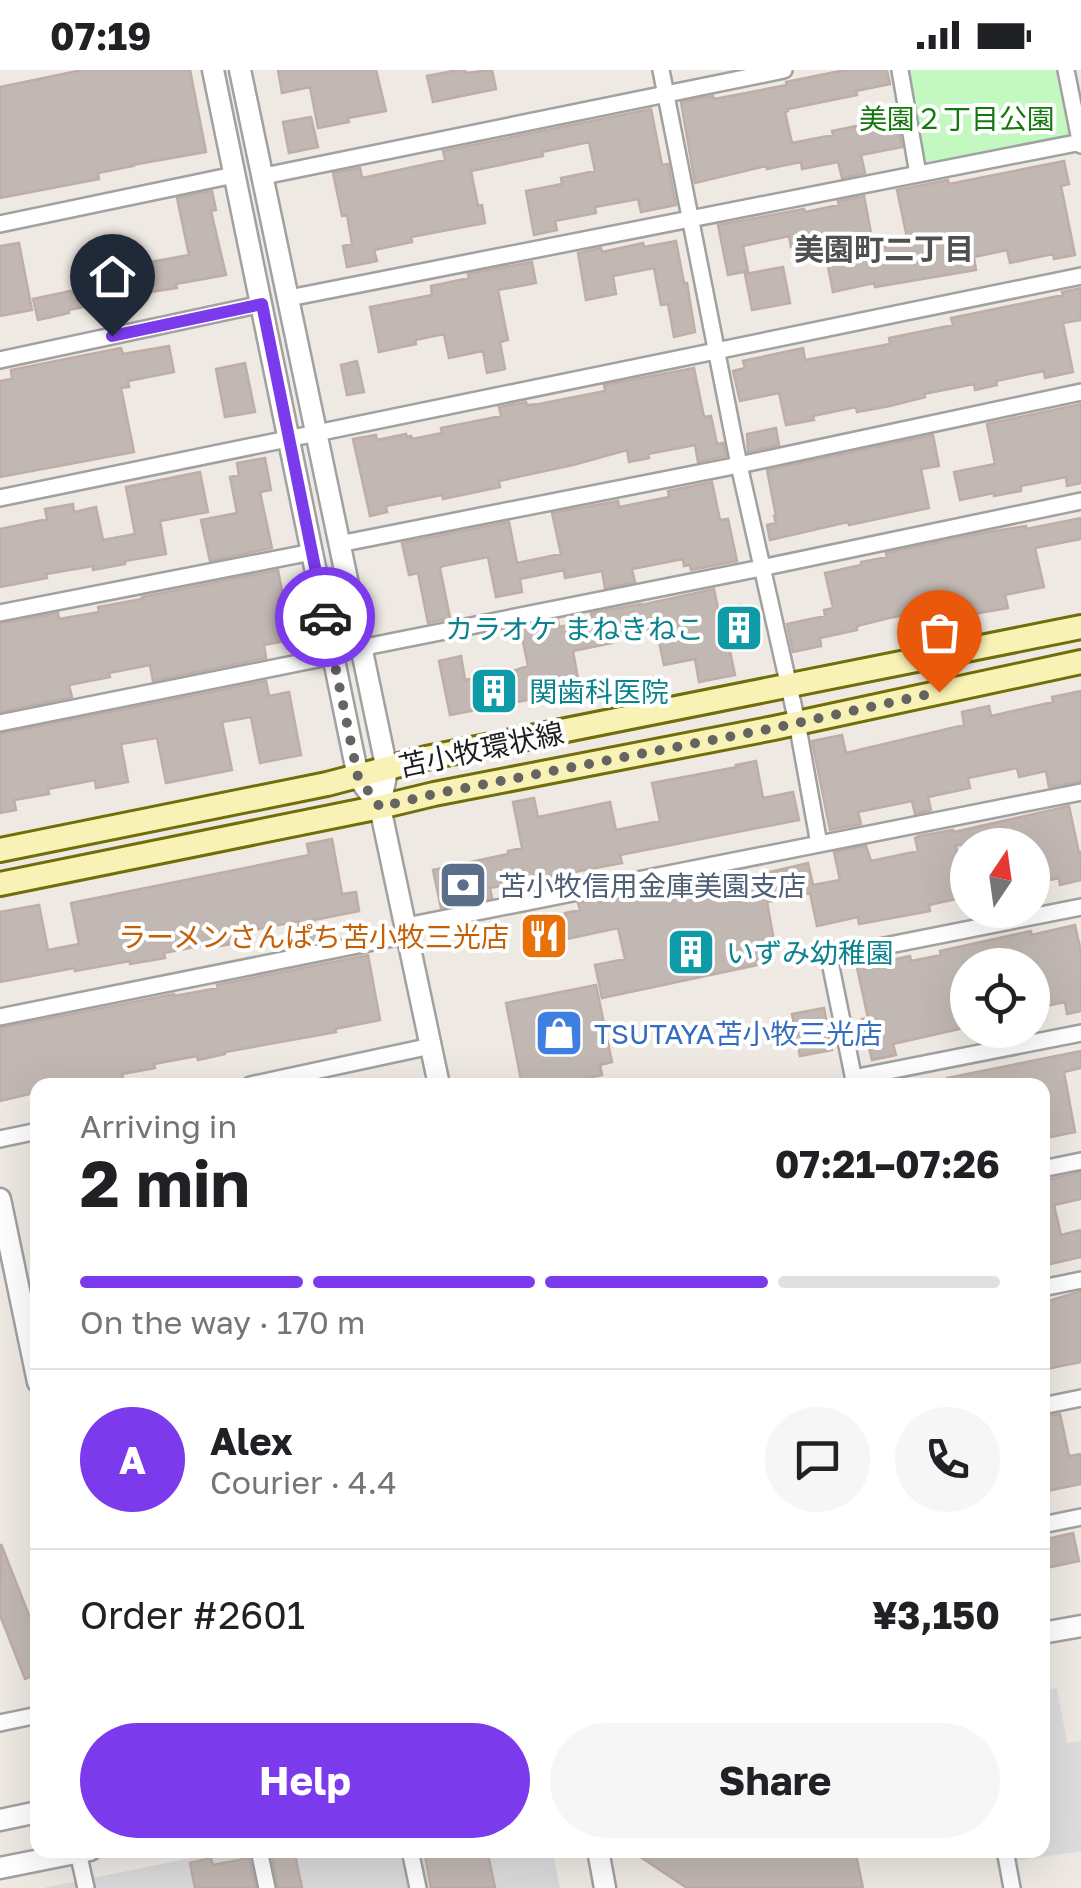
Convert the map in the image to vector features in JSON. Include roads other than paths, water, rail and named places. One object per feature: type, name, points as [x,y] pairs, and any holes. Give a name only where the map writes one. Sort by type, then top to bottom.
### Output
[{"type":"main road","name":"苫小牧環状線","points":[[0,850],[358,777],[426,758],[1081,627]]},
{"type":"main road","name":"苫小牧環状線","points":[[0,884],[1081,662]]},
{"type":"street","points":[[213,70],[358,777],[380,807]]},
{"type":"street","points":[[240,70],[387,770],[380,807],[438,1078]]},
{"type":"street","points":[[661,70],[738,465],[797,722],[819,844]]},
{"type":"street","points":[[264,176],[784,70]]},
{"type":"street","points":[[900,70],[918,174]]},
{"type":"street","points":[[288,298],[1081,143],[1066,70]]},
{"type":"street","points":[[0,224],[234,175]]},
{"type":"street","points":[[0,498],[1081,276]]},
{"type":"street","points":[[0,360],[262,304]]},
{"type":"street","points":[[339,544],[1081,392]]},
{"type":"street","points":[[360,648],[1081,501]]},
{"type":"street","points":[[0,613],[312,552]]},
{"type":"street","points":[[0,724],[333,656]]},
{"type":"street","points":[[0,1017],[1081,792]]},
{"type":"street","points":[[853,1078],[828,957],[1081,908]]},
{"type":"street","points":[[868,1078],[1081,1033]]},
{"type":"street","points":[[282,1078],[431,1046]]},
{"type":"street","points":[[0,1140],[30,1133]]},
{"type":"street","points":[[1050,1166],[1081,1160]]},
{"type":"street","points":[[0,1199],[30,1343]]},
{"type":"street","points":[[1050,1286],[1081,1280]]},
{"type":"street","points":[[1050,1404],[1081,1398]]},
{"type":"street","points":[[1050,1523],[1081,1517]]},
{"type":"street","points":[[1050,1632],[1081,1626]]},
{"type":"street","points":[[0,1723],[30,1717]]},
{"type":"street","points":[[0,1820],[30,1814]]},
{"type":"street","points":[[0,1868],[49,1858]]},
{"type":"street","points":[[84,1858],[86,1888]]},
{"type":"street","points":[[261,1858],[267,1888]]},
{"type":"street","points":[[412,1858],[418,1888]]},
{"type":"street","points":[[599,1858],[605,1888]]},
{"type":"street","points":[[1006,1858],[1012,1888]]},
{"type":"place","name":"カラオケ まねきねこ","points":[[739,628]]},
{"type":"place","name":"関歯科医院","points":[[494,691]]},
{"type":"place","name":"苫小牧信用金庫美園支店","points":[[463,885]]},
{"type":"place","name":"ラーメンさんぱち苫小牧三光店","points":[[544,936]]},
{"type":"place","name":"いずみ幼稚園","points":[[691,952]]},
{"type":"place","name":"TSUTAYA苫小牧三光店","points":[[559,1033]]},
{"type":"district","name":"美園町二丁目","points":[[884,249]]},
{"type":"park label","name":"美園２丁目公園","points":[[957,118]]}]
